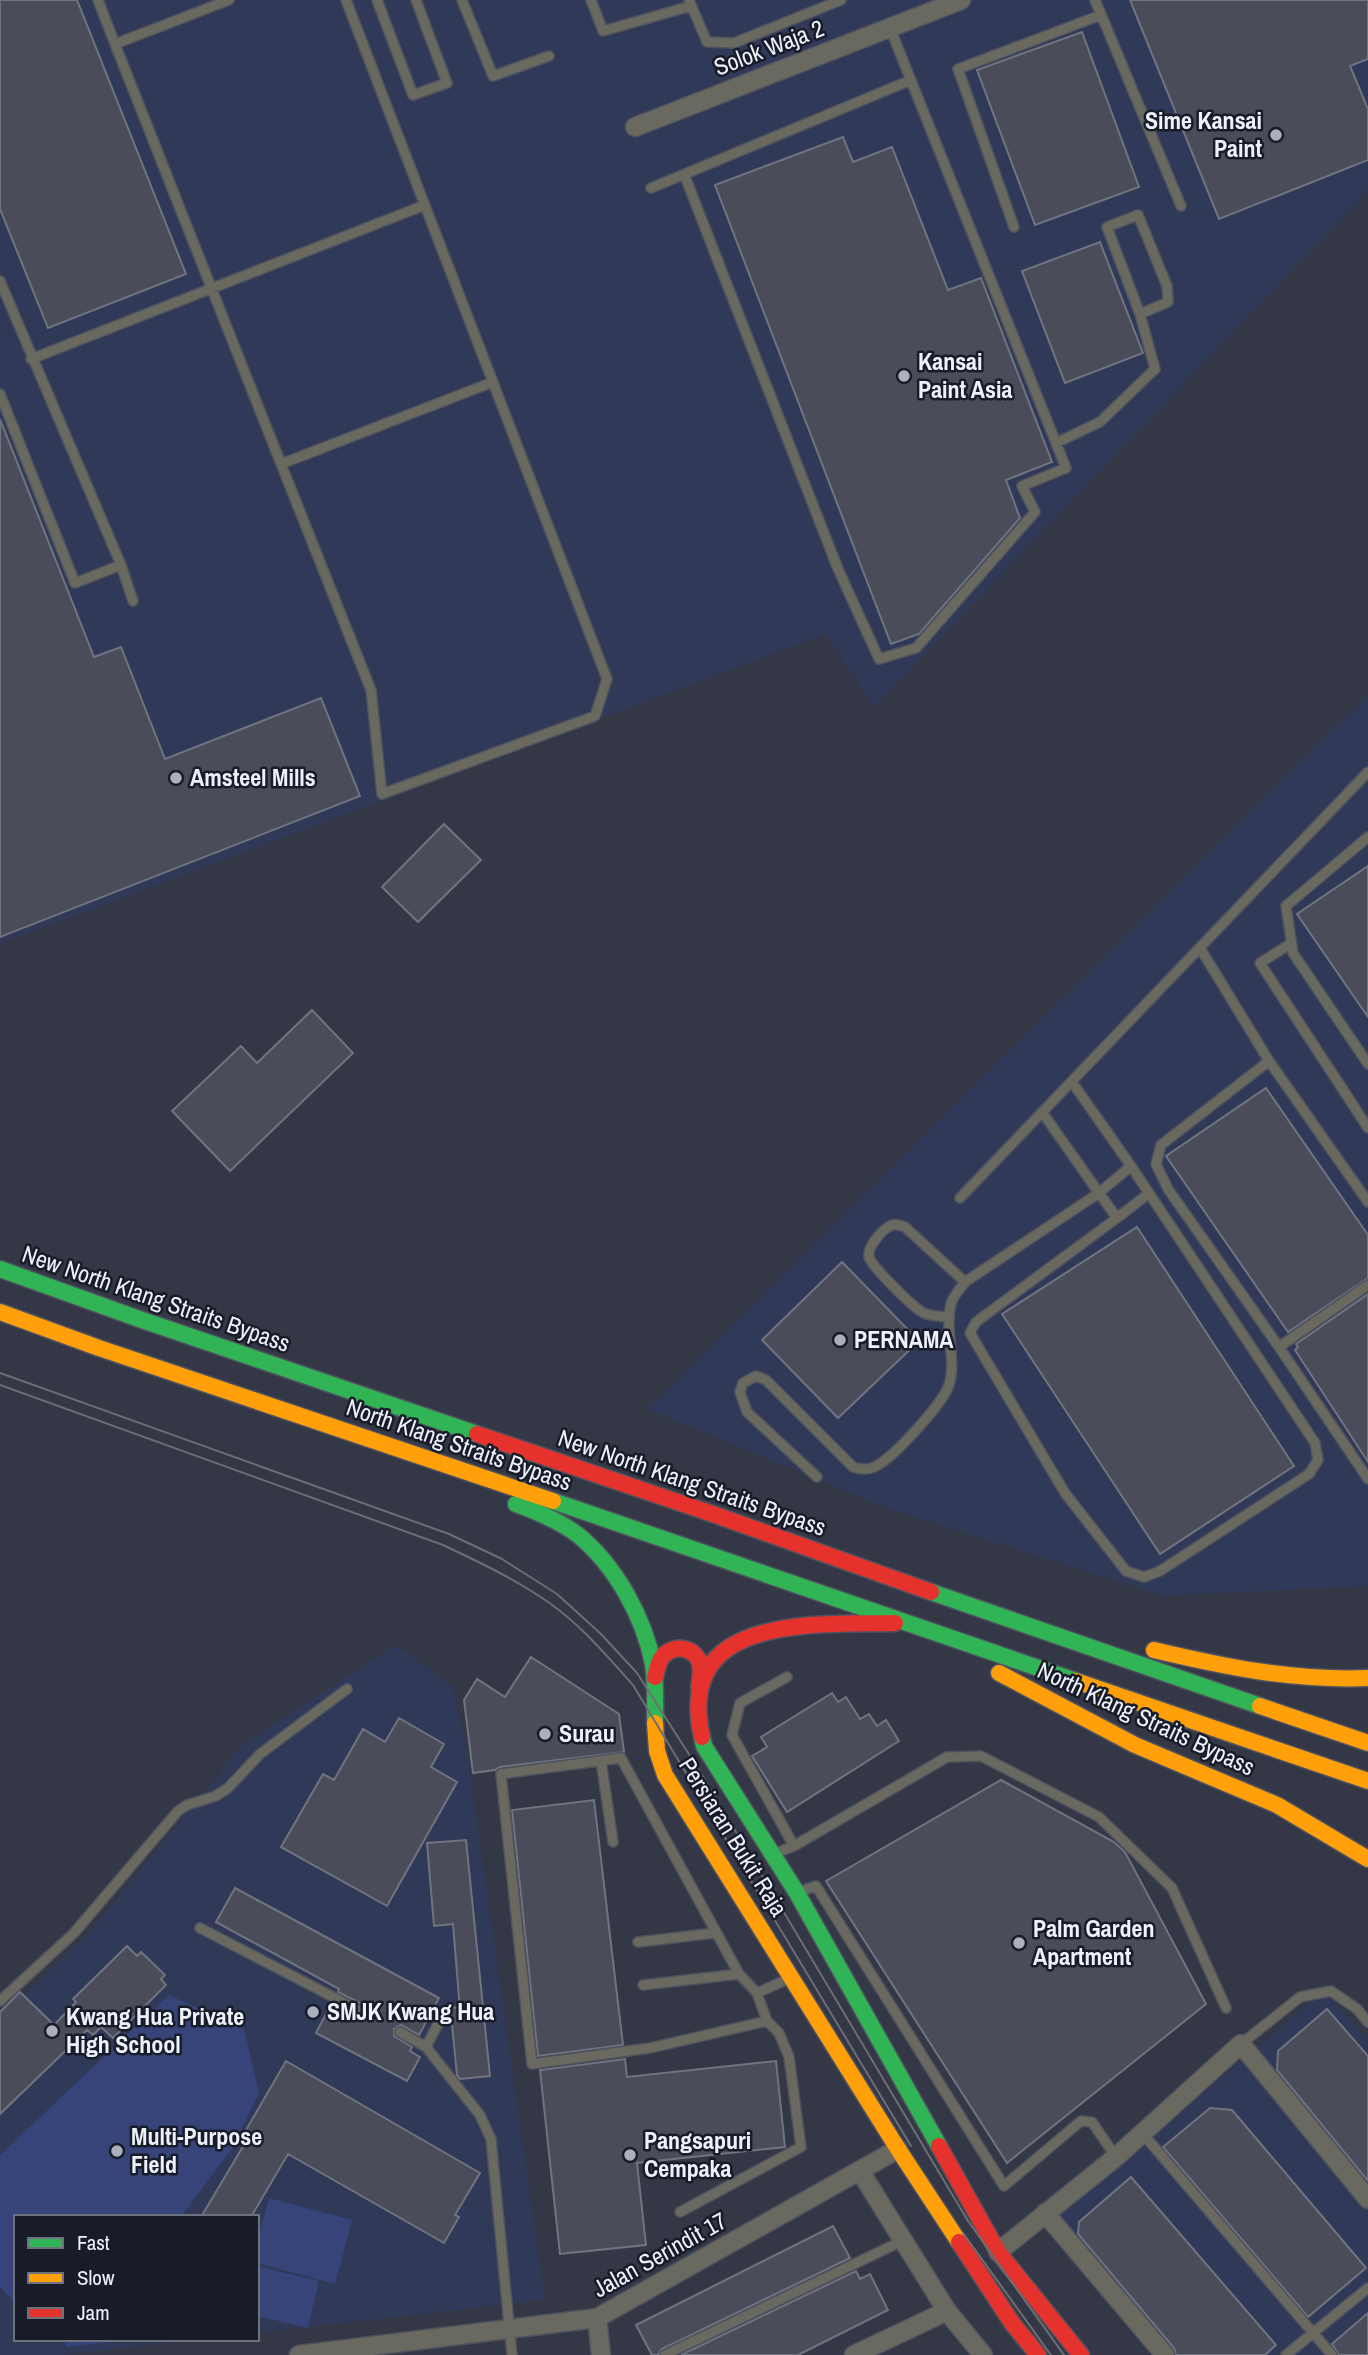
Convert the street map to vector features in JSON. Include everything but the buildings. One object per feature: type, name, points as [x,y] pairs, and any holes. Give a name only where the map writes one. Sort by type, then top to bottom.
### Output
[{"type":"main road","name":"New North Klang Straits Bypass","points":[[0,1269],[1368,1743]]},
{"type":"main road","name":"North Klang Straits Bypass","points":[[0,1312],[1368,1781]]},
{"type":"main road","name":"Persiaran Bukit Raja","points":[[353,1433],[452,1482],[536,1511],[578,1535],[599,1554],[641,1623],[655,1677],[654,1735],[657,1757],[665,1775],[898,2149],[1012,2323],[1038,2355]]},
{"type":"main road","points":[[1011,1621],[1075,1630],[1256,1674],[1337,1680],[1368,1678]]},
{"type":"main road","name":"North Klang Straits Bypass","points":[[902,1623],[1135,1745],[1277,1805],[1368,1859]]},
{"type":"main road","name":"Persiaran Bukit Raja","points":[[902,1623],[775,1629],[727,1647],[715,1659],[699,1690],[696,1709],[704,1746],[797,1893],[998,2252],[1081,2355]]},
{"type":"main road","points":[[655,1677],[660,1660],[669,1650],[689,1650],[697,1656],[701,1667],[699,1690]]},
{"type":"street","name":"Solok Waja 2","points":[[635,127],[961,0]]},
{"type":"street","points":[[998,2252],[1116,2157],[1241,2045],[1368,2199]]},
{"type":"street","name":"Jalan Serindit 17","points":[[299,2355],[436,2347],[509,2329],[597,2318],[898,2149]]},
{"type":"street","points":[[860,2171],[947,2311],[983,2355]]},
{"type":"street","points":[[1045,2213],[1165,2355]]},
{"type":"street","points":[[854,2355],[947,2311]]},
{"type":"street","points":[[597,2318],[601,2355]]},
{"type":"lane","points":[[98,0],[371,691],[382,794],[595,716],[607,679],[346,0]]},
{"type":"lane","points":[[115,44],[229,0]]},
{"type":"lane","points":[[377,0],[413,95],[447,83],[416,0]]},
{"type":"lane","points":[[462,0],[493,76],[549,56]]},
{"type":"lane","points":[[591,0],[603,32],[690,3],[707,42],[734,43],[841,0]]},
{"type":"lane","points":[[1095,0],[1181,206]]},
{"type":"lane","points":[[1014,227],[958,69],[1101,15]]},
{"type":"lane","points":[[684,174],[838,569],[879,659],[916,648],[1035,512],[1022,486],[1066,468],[890,28]]},
{"type":"lane","points":[[651,188],[911,80]]},
{"type":"lane","points":[[32,359],[425,205]]},
{"type":"lane","points":[[1056,443],[1100,422],[1155,369],[1140,314],[1107,227],[1138,215],[1167,286],[1168,302],[1140,314]]},
{"type":"lane","points":[[0,281],[121,565],[133,601]]},
{"type":"lane","points":[[281,464],[493,382]]},
{"type":"lane","points":[[0,394],[75,583],[121,565]]},
{"type":"lane","points":[[960,1198],[1368,772]]},
{"type":"lane","points":[[1368,837],[1286,905],[1293,953],[1368,1064]]},
{"type":"lane","points":[[1290,944],[1260,963],[1368,1128]]},
{"type":"lane","points":[[1200,948],[1269,1061],[1368,1202]]},
{"type":"lane","points":[[1269,1061],[1161,1145],[1156,1164],[1168,1189],[1368,1479]]},
{"type":"lane","points":[[1072,1082],[1131,1166],[1315,1443],[1318,1461],[1309,1474],[1160,1571],[1144,1577],[1126,1572],[1065,1493],[970,1333],[976,1322],[1148,1194]]},
{"type":"lane","points":[[1042,1112],[1116,1218]]},
{"type":"lane","points":[[817,1477],[747,1412],[740,1392],[743,1383],[756,1376],[766,1380],[853,1467],[874,1467],[891,1455],[934,1409],[948,1385],[951,1301],[965,1282],[1100,1192],[1131,1166]]},
{"type":"lane","points":[[949,1317],[927,1314],[917,1308],[875,1266],[869,1258],[870,1248],[889,1226],[897,1224],[905,1227],[965,1282]]},
{"type":"lane","points":[[1279,1347],[1368,1285]]},
{"type":"lane","points":[[787,1676],[740,1703],[732,1735],[794,1846]]},
{"type":"lane","points":[[0,2001],[74,1933],[178,1811],[187,1805],[216,1796],[228,1788],[260,1754],[347,1689]]},
{"type":"lane","points":[[773,1854],[794,1846],[947,1757],[982,1756],[1099,1817],[1172,1888],[1226,2008]]},
{"type":"lane","points":[[680,2212],[801,2147],[789,2057],[779,2033],[767,2021],[757,1993],[739,1974],[715,1933],[621,1758],[501,1774],[533,2064],[650,2048],[767,2021]]},
{"type":"lane","points":[[601,1761],[613,1842]]},
{"type":"lane","points":[[797,1893],[816,1886],[1004,2186],[1081,2121],[1092,2122],[1116,2157]]},
{"type":"lane","points":[[200,1928],[364,2012]]},
{"type":"lane","points":[[638,1942],[715,1933]]},
{"type":"lane","points":[[643,1986],[739,1974]]},
{"type":"lane","points":[[757,1993],[791,1977]]},
{"type":"lane","points":[[1241,2045],[1300,1997],[1331,1991],[1357,2010],[1368,2022]]},
{"type":"lane","points":[[426,2047],[440,2020]]},
{"type":"lane","points":[[400,2032],[426,2047],[480,2115],[491,2140],[512,2355]]},
{"type":"lane","points":[[1143,2133],[1332,2355]]},
{"type":"lane","points":[[665,2355],[904,2240]]},
{"type":"lane","points":[[1286,2355],[1368,2288]]},
{"type":"shaded area","points":[[0,0],[1368,0],[1368,191],[874,707],[825,634],[0,944]]},
{"type":"shaded area","points":[[1368,696],[1368,1586],[1164,1596],[889,1509],[647,1409]]},
{"type":"shaded area","name":"SMJK Kwang Hua","points":[[395,1645],[453,1686],[468,1756],[545,2300],[259,2333],[259,2215],[14,2215],[14,2341],[186,2341],[64,2355],[0,2355],[0,2018],[89,1933],[242,1745]]},
{"type":"shaded area","name":"Multi-Purpose Field","points":[[169,1995],[244,2029],[259,2093],[233,2147],[182,2215],[14,2215],[14,2302],[0,2287],[0,2155]]},
{"type":"shaded area","points":[[1330,1997],[1368,2041],[1368,2355],[1175,2355],[1056,2215],[1313,2001]]},
{"type":"shaded area","points":[[269,2198],[352,2220],[335,2284],[259,2264],[259,2236]]},
{"type":"shaded area","points":[[259,2266],[319,2281],[308,2328],[259,2316]]},
{"type":"shaded area","points":[[65,2341],[118,2341],[66,2347]]},
{"type":"tram line","points":[[0,1373],[449,1534],[502,1559],[557,1594],[601,1634],[637,1673],[699,1770],[968,2221],[1064,2355]]},
{"type":"tram line","points":[[0,1385],[443,1545],[523,1586],[571,1620],[633,1685],[911,2146]]},
{"type":"tram line","points":[[963,2233],[1051,2355]]},
{"type":"traffic: fast","points":[[0,1269],[477,1434]]},
{"type":"traffic: fast","points":[[553,1501],[1076,1681]]},
{"type":"traffic: fast","points":[[516,1504],[548,1517],[578,1535],[616,1577],[635,1610],[649,1646],[655,1678],[655,1723]]},
{"type":"traffic: fast","points":[[931,1592],[1260,1706]]},
{"type":"traffic: fast","points":[[702,1737],[704,1746],[797,1893],[939,2146]]},
{"type":"traffic: slow","points":[[0,1312],[553,1501]]},
{"type":"traffic: slow","points":[[1154,1650],[1260,1672],[1368,1678]]},
{"type":"traffic: slow","points":[[999,1673],[1135,1745],[1277,1805],[1368,1859]]},
{"type":"traffic: slow","points":[[1076,1681],[1368,1781]]},
{"type":"traffic: slow","points":[[1260,1706],[1368,1743]]},
{"type":"traffic: slow","points":[[655,1723],[657,1751],[665,1775],[959,2242]]},
{"type":"traffic: jam","points":[[477,1434],[931,1592]]},
{"type":"traffic: jam","points":[[702,1737],[699,1697],[709,1667],[730,1647],[758,1634],[792,1627],[895,1623]]},
{"type":"traffic: jam","points":[[655,1677],[663,1656],[673,1650],[684,1649],[694,1654],[700,1664],[699,1687]]},
{"type":"traffic: jam","points":[[939,2146],[998,2252],[1081,2355]]},
{"type":"traffic: jam","points":[[959,2242],[1012,2323],[1038,2355]]},
{"type":"place","name":"Sime Kansai Paint","points":[[1276,135]]},
{"type":"place","name":"Kansai Paint Asia","points":[[904,376]]},
{"type":"place","name":"Amsteel Mills","points":[[176,778]]},
{"type":"place","name":"PERNAMA","points":[[840,1340]]},
{"type":"place","name":"Surau","points":[[545,1734]]},
{"type":"place","name":"Palm Garden Apartment","points":[[1019,1943]]},
{"type":"place","name":"SMJK Kwang Hua","points":[[313,2012]]},
{"type":"place","name":"Kwang Hua Private High School","points":[[52,2031]]},
{"type":"place","name":"Multi-Purpose Field","points":[[117,2151]]},
{"type":"place","name":"Pangsapuri Cempaka","points":[[630,2155]]}]
